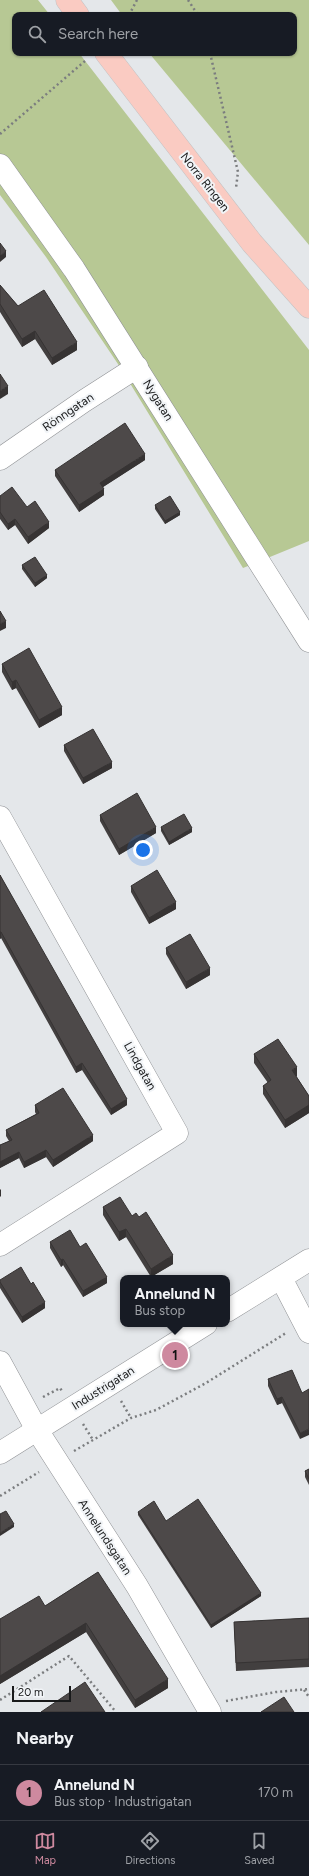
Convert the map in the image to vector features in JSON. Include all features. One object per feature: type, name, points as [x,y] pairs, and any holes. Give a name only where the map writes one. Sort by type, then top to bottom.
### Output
[{"type":"main road","points":[[67,0],[76,12]]},
{"type":"main road","name":"Norra Ringen","points":[[108,56],[252,243],[309,308]]},
{"type":"street","name":"Nygatan","points":[[0,165],[74,269],[309,641]]},
{"type":"street","name":"Rönngatan","points":[[0,459],[84,401],[137,367]]},
{"type":"street","name":"Lindgatan","points":[[0,817],[177,1133],[0,1245]]},
{"type":"street","points":[[230,1309],[309,1260]]},
{"type":"street","points":[[281,1278],[306,1327]]},
{"type":"street","name":"Industrigatan","points":[[0,1453],[201,1327]]},
{"type":"street","name":"Annelundsgatan","points":[[0,1362],[37,1430],[137,1586],[208,1708]]},
{"type":"path","points":[[131,12],[137,0]]},
{"type":"path","points":[[188,0],[196,12]]},
{"type":"path","points":[[211,56],[238,172],[235,193],[228,211]]},
{"type":"path","points":[[0,134],[85,61]]},
{"type":"path","points":[[0,1496],[130,1418],[156,1410],[306,1327]]},
{"type":"path","points":[[0,1700],[68,1656],[116,1712]]},
{"type":"path","points":[[208,1708],[276,1692],[309,1689]]},
{"type":"path","points":[[304,1690],[309,1697]]},
{"type":"green space","points":[[0,0],[38,0],[48,12],[12,12],[12,56],[81,56],[309,350],[309,541],[243,568],[120,367],[46,257],[0,195]]},
{"type":"green space","points":[[111,0],[309,0],[309,245],[152,56],[297,56],[297,12],[120,12]]},
{"type":"building","points":[[0,243],[6,251],[0,256]]},
{"type":"building","points":[[0,285],[18,306],[44,290],[77,342],[52,358],[35,331],[22,339],[0,304]]},
{"type":"building","points":[[0,374],[8,386],[0,391]]},
{"type":"building","points":[[125,423],[145,454],[100,483],[104,489],[79,505],[55,470]]},
{"type":"building","points":[[12,487],[27,507],[35,501],[49,522],[28,537],[15,519],[8,524],[0,512],[0,496]]},
{"type":"building","points":[[170,496],[180,512],[165,521],[155,505]]},
{"type":"building","points":[[35,557],[47,575],[35,583],[22,565]]},
{"type":"building","points":[[0,611],[6,621],[0,624]]},
{"type":"building","points":[[29,648],[62,707],[39,720],[16,680],[12,682],[2,664]]},
{"type":"building","points":[[93,729],[112,762],[83,778],[64,745]]},
{"type":"building","points":[[137,793],[156,827],[119,849],[100,815]]},
{"type":"building","points":[[184,814],[192,828],[169,842],[161,827]]},
{"type":"building","points":[[157,870],[176,902],[149,918],[131,886]]},
{"type":"building","points":[[0,875],[127,1099],[111,1109],[82,1063],[76,1067],[0,932]]},
{"type":"building","points":[[190,934],[210,968],[186,982],[166,948]]},
{"type":"building","points":[[278,1039],[297,1067],[292,1070],[309,1096],[309,1105],[285,1120],[263,1086],[271,1080],[254,1054]]},
{"type":"building","points":[[63,1088],[93,1135],[53,1160],[46,1150],[24,1162],[19,1152],[0,1162],[0,1145],[12,1140],[6,1130],[39,1113],[35,1105]]},
{"type":"building","points":[[120,1197],[132,1216],[136,1213],[139,1217],[146,1212],[173,1255],[151,1269],[126,1229],[119,1232],[103,1207]]},
{"type":"building","points":[[70,1230],[80,1247],[86,1243],[107,1277],[83,1291],[63,1259],[61,1260],[50,1242]]},
{"type":"building","points":[[21,1267],[31,1284],[33,1282],[45,1302],[22,1317],[0,1282],[0,1280]]},
{"type":"building","points":[[292,1370],[302,1393],[309,1389],[309,1429],[300,1433],[282,1397],[277,1399],[268,1379]]},
{"type":"building","points":[[309,1469],[309,1479],[305,1471]]},
{"type":"building","points":[[198,1499],[261,1593],[211,1625],[138,1512],[154,1501],[166,1521]]},
{"type":"building","points":[[6,1511],[14,1524],[0,1533],[0,1514]]},
{"type":"building","points":[[98,1572],[168,1679],[135,1700],[86,1623],[0,1676],[0,1619],[39,1596],[45,1606]]},
{"type":"building","points":[[309,1618],[309,1659],[236,1663],[234,1622]]},
{"type":"building","points":[[85,1682],[105,1712],[41,1712]]},
{"type":"building","points":[[284,1697],[294,1712],[261,1712]]},
{"type":"place","name":"Annelund N","points":[[175,1355]]}]
